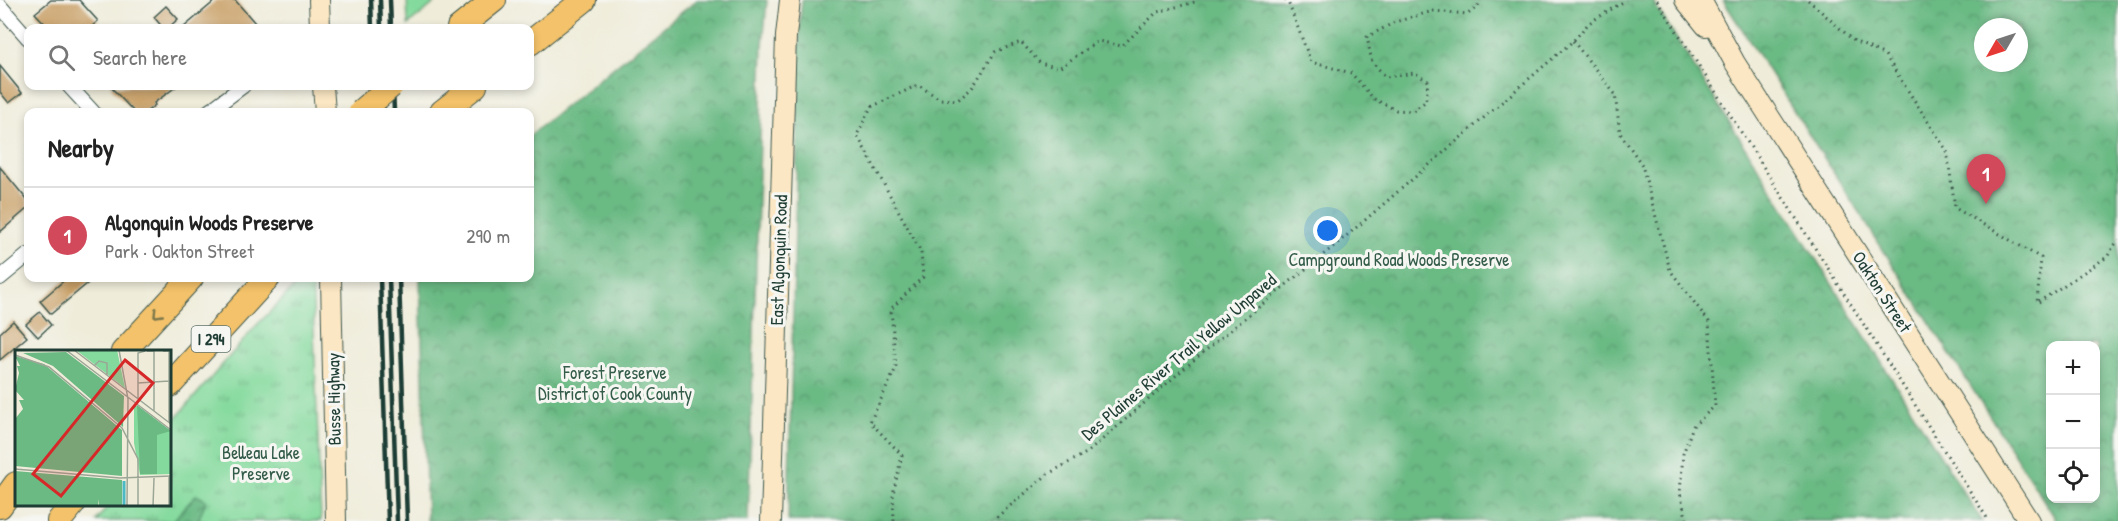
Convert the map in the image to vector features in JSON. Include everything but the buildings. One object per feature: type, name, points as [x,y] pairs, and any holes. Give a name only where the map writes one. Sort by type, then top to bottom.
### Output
[{"type":"highway","points":[[464,24],[494,0]]},
{"type":"highway","points":[[534,40],[584,0]]},
{"type":"highway","points":[[366,108],[386,90]]},
{"type":"highway","points":[[447,108],[468,91]]},
{"type":"highway","points":[[124,350],[187,282]]},
{"type":"highway","name":"I 294","points":[[171,384],[260,285]]},
{"type":"highway","points":[[0,506],[15,485]]},
{"type":"highway","points":[[59,521],[71,506]]},
{"type":"main road","points":[[319,0],[319,24]]},
{"type":"main road","name":"East Algonquin Road","points":[[771,521],[786,36],[790,0]]},
{"type":"main road","name":"Oakton Street","points":[[1685,0],[1735,63]]},
{"type":"main road","name":"Oakton Street","points":[[1701,0],[1735,63],[2029,521]]},
{"type":"main road","points":[[323,90],[325,108]]},
{"type":"main road","name":"Busse Highway","points":[[331,282],[336,521]]},
{"type":"street","points":[[0,6],[24,33]]},
{"type":"street","points":[[73,90],[89,108]]},
{"type":"street","points":[[213,108],[238,90]]},
{"type":"street","points":[[0,278],[24,258]]},
{"type":"path","points":[[894,521],[894,494],[902,455],[870,422],[896,368],[891,309],[923,277],[921,252],[857,135],[871,107],[918,85],[940,99],[958,100],[972,88],[995,52],[1021,42],[1040,63],[1059,68],[1098,40],[1122,46],[1157,12],[1195,2],[1195,0]]},
{"type":"path","points":[[1285,0],[1288,2],[1311,62],[1351,73],[1374,99],[1396,110],[1413,111],[1426,100],[1428,81],[1415,73],[1386,77],[1372,62],[1367,37],[1395,22],[1433,11],[1468,14],[1479,6],[1480,0]]},
{"type":"path","name":"Des Plaines River Trail Yellow Unpaved","points":[[992,521],[1048,474],[1088,452],[1195,359],[1350,233],[1573,41],[1590,23],[1626,0]]},
{"type":"path","points":[[1657,0],[1989,521]]},
{"type":"path","points":[[1808,0],[1854,41],[1885,55],[1947,151],[1955,208],[2041,258],[2037,303],[2107,257],[2118,240]]},
{"type":"path","points":[[1573,41],[1616,94],[1620,133],[1642,165],[1670,270],[1708,322],[1715,406],[1693,426],[1683,454],[1680,493],[1688,521]]},
{"type":"green space","points":[[407,0],[438,0],[409,24]]},
{"type":"green space","name":"Forest Preserve District of Cook County","points":[[697,0],[767,0],[763,45],[748,521],[427,521],[420,282],[534,282],[534,132]]},
{"type":"green space","name":"Campground Road Woods Preserve","points":[[802,0],[1652,0],[1982,521],[788,521]]},
{"type":"green space","points":[[1723,0],[2118,0],[2118,521],[2057,521]]},
{"type":"green space","name":"Belleau Lake Preserve","points":[[299,282],[312,282],[321,521],[96,521],[108,506],[171,506],[171,424],[255,327]]},
{"type":"green space","points":[[196,495],[206,500],[198,521],[173,521]]},
{"type":"railway","points":[[371,0],[372,24]]},
{"type":"railway","points":[[380,0],[381,24]]},
{"type":"railway","points":[[390,0],[391,24]]},
{"type":"railway","points":[[374,90],[375,108]]},
{"type":"railway","points":[[383,90],[384,108]]},
{"type":"railway","points":[[393,90],[394,108]]},
{"type":"railway","points":[[380,282],[388,521]]},
{"type":"railway","points":[[389,282],[397,521]]},
{"type":"railway","points":[[399,282],[407,521]]},
{"type":"place","name":"Algonquin Woods Preserve","points":[[1986,204]]}]
